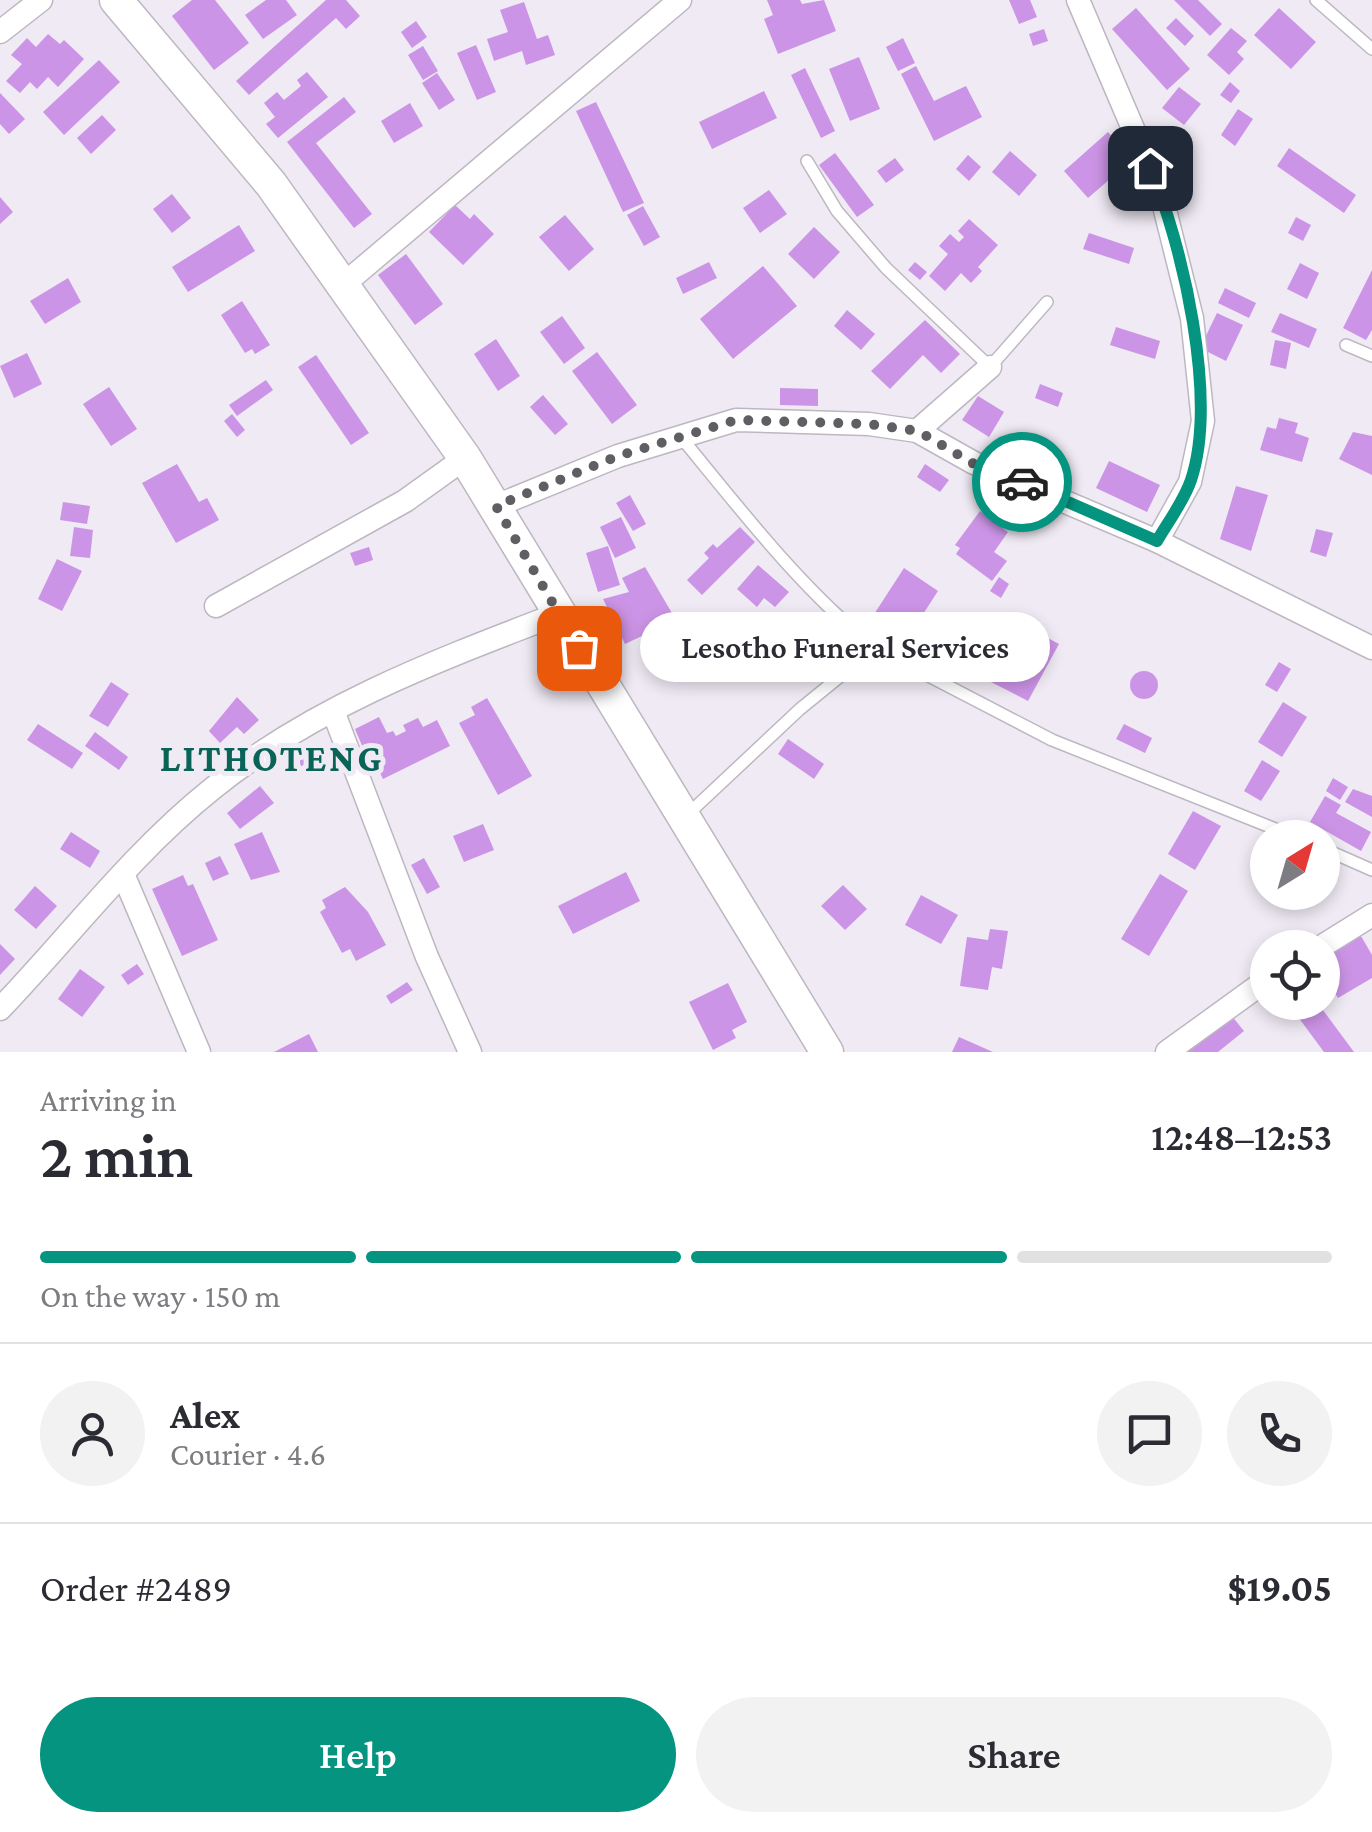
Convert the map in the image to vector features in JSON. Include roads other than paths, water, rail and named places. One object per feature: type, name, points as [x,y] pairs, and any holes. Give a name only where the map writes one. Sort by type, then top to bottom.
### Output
[{"type":"main road","points":[[129,5],[271,184],[465,458],[826,1052]]},
{"type":"street","points":[[0,32],[41,0]]},
{"type":"street","points":[[344,284],[680,0]]},
{"type":"street","points":[[1078,0],[1161,194],[1192,318],[1204,421],[1190,482],[1157,541]]},
{"type":"street","points":[[918,431],[990,367]]},
{"type":"street","points":[[496,506],[618,456],[736,420],[868,424],[918,431],[974,464],[1157,541],[1372,648]]},
{"type":"street","points":[[216,606],[406,501],[465,458]]},
{"type":"street","points":[[0,1009],[122,874],[211,789],[332,711],[440,659],[558,614]]},
{"type":"street","points":[[332,711],[427,957],[470,1052]]},
{"type":"street","points":[[122,874],[199,1052]]},
{"type":"street","points":[[1340,935],[1372,915]]},
{"type":"street","points":[[1167,1052],[1250,992]]},
{"type":"lane","points":[[1316,0],[1372,50]]},
{"type":"lane","points":[[807,161],[837,210],[886,268],[990,367],[1048,302]]},
{"type":"lane","points":[[1346,345],[1372,356]]},
{"type":"lane","points":[[680,436],[777,553],[875,648],[1052,740],[1253,820]]},
{"type":"lane","points":[[684,818],[826,686],[875,648]]},
{"type":"lane","points":[[1340,856],[1372,870]]},
{"type":"place","name":"Lesotho Funeral Services","points":[[579,648]]},
{"type":"district","name":"LITHOTENG","points":[[272,758]]}]
